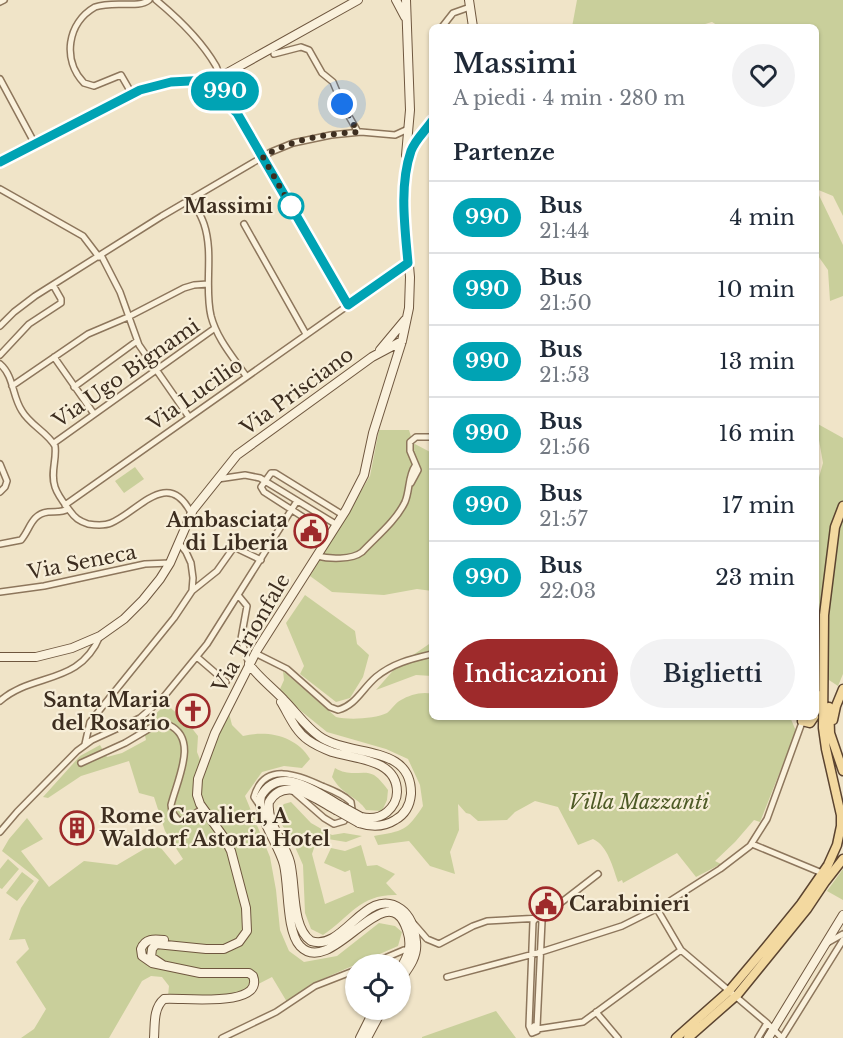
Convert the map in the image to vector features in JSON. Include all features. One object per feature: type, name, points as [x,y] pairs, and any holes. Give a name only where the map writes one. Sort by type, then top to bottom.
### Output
[{"type":"main road","points":[[0,162],[132,94],[164,83],[220,77],[358,0]]},
{"type":"main road","points":[[396,0],[407,21]]},
{"type":"main road","name":"Via Trionfale","points":[[154,1038],[156,1010],[164,999],[233,998],[248,993],[255,982],[249,973],[200,973],[150,962],[143,957],[140,950],[144,943],[158,939],[206,949],[227,948],[241,940],[247,928],[246,908],[229,846],[203,808],[197,795],[199,775],[215,733],[252,659],[337,525],[364,475],[378,414],[402,341],[410,292],[404,216],[410,128],[406,0]]},
{"type":"main road","points":[[469,4],[472,24]]},
{"type":"main road","name":"Via Trionfale","points":[[406,178],[411,152],[429,125]]},
{"type":"main road","points":[[410,128],[413,136],[419,138]]},
{"type":"main road","name":"Via Prisciano","points":[[372,357],[393,336],[408,315]]},
{"type":"main road","name":"Via Prisciano","points":[[0,657],[41,656],[72,648],[100,636],[124,620],[143,600],[170,563],[191,513],[240,452],[372,357],[402,341]]},
{"type":"main road","points":[[843,506],[836,527],[825,599],[820,673],[823,728],[830,748],[843,771]]},
{"type":"main road","points":[[252,659],[296,728],[305,738],[331,752],[380,765],[391,773],[397,791],[393,805],[382,815],[360,820]]},
{"type":"main road","points":[[825,875],[835,852],[841,823],[830,748],[833,713],[843,689]]},
{"type":"main road","points":[[274,691],[308,727],[324,740],[397,762],[404,770],[409,782],[411,793],[409,805],[404,813],[394,821],[382,825],[369,825],[303,792],[282,789],[270,800],[268,807],[290,863],[299,927],[311,941],[332,943]]},
{"type":"main road","points":[[338,808],[304,785],[284,780],[274,783],[264,792],[260,806],[285,867],[292,927],[297,942],[303,949],[324,952],[378,905],[393,905],[402,910],[411,921],[415,932],[417,950],[411,961]]},
{"type":"main road","points":[[688,1038],[732,994],[825,875],[843,859]]},
{"type":"main road","points":[[370,913],[386,912],[400,918],[408,933],[408,954]]},
{"type":"main road","points":[[768,1038],[843,915]]},
{"type":"main road","points":[[676,1038],[732,994]]},
{"type":"main road","points":[[360,1038],[369,1020]]},
{"type":"main road","points":[[367,1038],[377,1020]]},
{"type":"street","points":[[132,94],[121,75],[94,86],[84,83],[72,62],[71,41],[77,23],[95,8],[110,2],[141,4],[149,0]]},
{"type":"street","points":[[156,0],[190,31],[211,58],[229,103],[263,157],[348,305]]},
{"type":"street","points":[[444,24],[453,13],[469,4]]},
{"type":"street","points":[[274,54],[301,47],[309,50],[322,73],[333,82],[342,106],[358,132]]},
{"type":"street","points":[[1,83],[36,144]]},
{"type":"street","points":[[0,326],[19,308],[53,285],[192,199],[282,147],[303,140],[331,135],[358,132],[394,135],[410,128]]},
{"type":"street","points":[[0,189],[86,238],[100,256],[118,287],[137,341],[155,371],[189,417]]},
{"type":"street","points":[[192,199],[205,227],[208,247],[210,312],[215,328],[246,376]]},
{"type":"street","points":[[244,224],[306,334]]},
{"type":"street","name":"Via Lucilio","points":[[0,544],[21,540],[30,524],[39,515],[46,512],[61,512],[68,508],[71,500],[408,263]]},
{"type":"street","points":[[0,355],[29,324],[61,303],[53,285]]},
{"type":"street","points":[[12,386],[88,334],[190,286],[208,285]]},
{"type":"street","name":"Via Ugo Bignami","points":[[54,443],[215,328]]},
{"type":"street","points":[[74,387],[137,341]]},
{"type":"street","points":[[54,357],[94,414]]},
{"type":"street","points":[[0,364],[7,372],[16,402],[23,413],[54,443],[56,451],[53,481],[61,499],[75,518],[95,525],[106,525],[116,521],[153,495],[165,492],[180,498],[191,513]]},
{"type":"street","points":[[317,556],[325,558],[358,556],[400,510],[417,474],[410,451],[411,441],[416,437],[429,437]]},
{"type":"street","points":[[0,464],[7,481],[0,492]]},
{"type":"street","points":[[330,535],[262,491],[261,487],[265,480],[271,473],[275,473],[343,515]]},
{"type":"street","points":[[218,479],[247,475],[265,480],[337,525]]},
{"type":"street","points":[[0,832],[85,744],[148,713],[197,657],[297,501]]},
{"type":"street","points":[[179,543],[191,563],[192,591]]},
{"type":"street","points":[[85,744],[90,723],[174,618],[192,591],[217,571],[234,546],[261,560]]},
{"type":"street","name":"Via Seneca","points":[[0,591],[44,586],[146,564],[170,563]]},
{"type":"street","points":[[238,595],[248,606],[241,639],[252,659],[271,661],[286,668],[330,707],[338,710],[351,704],[375,678],[392,666],[429,655]]},
{"type":"street","points":[[0,701],[13,693],[74,668],[91,655],[100,636]]},
{"type":"street","points":[[197,657],[226,682]]},
{"type":"street","points":[[447,977],[541,952],[622,926],[657,909],[697,885],[752,844],[770,813],[803,720]]},
{"type":"street","points":[[81,763],[125,743],[152,727],[169,724],[180,733],[185,746],[171,805],[172,812],[178,820],[185,821],[203,808]]},
{"type":"street","points":[[260,806],[255,797],[261,785],[271,776],[286,774],[303,777],[340,794],[351,802],[352,809],[344,821],[334,824],[289,789]]},
{"type":"street","points":[[752,844],[825,875]]},
{"type":"street","points":[[537,1038],[529,1026],[533,922],[598,874]]},
{"type":"street","points":[[834,928],[843,908]]},
{"type":"street","points":[[657,909],[681,950],[782,1038],[843,940]]},
{"type":"street","points":[[411,921],[427,939],[437,944],[487,921],[538,918],[542,921],[534,1031]]},
{"type":"street","points":[[823,945],[843,934]]},
{"type":"street","points":[[394,954],[404,950],[410,951]]},
{"type":"street","points":[[534,1031],[583,1022],[681,950]]},
{"type":"street","points":[[222,1038],[276,1012],[315,986],[345,974]]},
{"type":"street","points":[[596,1012],[618,1038]]},
{"type":"street","points":[[759,1038],[773,1029]]},
{"type":"green space","points":[[577,0],[843,0],[843,216],[833,196],[819,190],[819,24],[715,24],[712,22],[705,24],[573,24]]},
{"type":"green space","points":[[819,195],[843,245],[843,296],[830,301],[828,270],[819,257]]},
{"type":"green space","points":[[819,425],[843,438],[843,674],[838,686],[820,674],[819,664],[819,477],[823,463]]},
{"type":"green space","points":[[379,430],[409,430],[413,443],[429,451],[429,591],[417,589],[384,595],[332,592],[310,576],[370,476]]},
{"type":"green space","points":[[135,467],[144,479],[124,493],[115,481]]},
{"type":"green space","points":[[305,595],[355,631],[357,644],[369,655],[363,677],[350,698],[336,702],[300,674],[304,666],[286,623]]},
{"type":"green space","points":[[429,644],[429,676],[416,675],[376,690],[397,666]]},
{"type":"green space","name":"Villa Mazzanti","points":[[283,671],[336,717],[341,718],[376,717],[387,713],[404,698],[424,693],[429,694],[429,720],[791,720],[796,731],[760,822],[754,820],[715,861],[721,864],[696,877],[677,853],[623,883],[622,880],[618,882],[609,858],[598,842],[593,839],[578,845],[558,807],[535,801],[515,812],[507,820],[478,821],[458,804],[459,830],[450,852],[455,874],[430,866],[409,841],[378,845],[374,836],[392,833],[408,825],[423,806],[420,785],[408,759],[386,749],[327,732],[301,711],[280,689],[284,680]]},
{"type":"green space","points":[[166,704],[187,722],[198,736],[197,752],[202,765],[229,713],[232,725],[243,736],[262,734],[281,737],[304,751],[310,759],[302,768],[284,766],[262,772],[245,796],[270,857],[280,930],[289,951],[304,962],[337,956],[379,923],[395,926],[402,932],[398,946],[380,954],[345,954],[345,969],[311,984],[287,1002],[272,977],[247,990],[225,997],[168,996],[169,986],[162,977],[151,976],[142,981],[109,1038],[21,1038],[34,1029],[46,1009],[16,962],[29,949],[25,939],[9,940],[21,908],[39,880],[2,851],[27,818],[43,839],[21,851],[49,887],[84,861],[117,865],[156,842],[175,865],[183,859],[165,831],[154,797],[139,793],[129,761],[81,776],[48,798],[43,797],[80,756],[100,745],[107,757],[122,753],[146,740],[143,726]]},
{"type":"green space","points":[[335,768],[346,772],[370,773],[378,778],[388,790],[382,811],[366,810],[341,788],[332,777]]},
{"type":"green space","points":[[291,802],[311,823],[332,835],[344,833],[362,836],[346,842],[328,839],[316,842],[312,854],[325,904],[354,892],[350,870],[345,872],[324,863],[331,848],[345,851],[361,845],[367,866],[377,865],[395,874],[386,883],[397,895],[374,898],[365,902],[323,935],[311,929],[305,913],[303,865],[292,840],[282,825],[278,810],[284,804]]},
{"type":"green space","points":[[8,859],[19,869],[2,889],[0,888],[0,869]]},
{"type":"green space","points":[[843,869],[843,900],[827,891]]},
{"type":"green space","points":[[22,872],[34,881],[17,901],[6,893]]},
{"type":"green space","points":[[496,1011],[516,1038],[422,1038],[422,1037]]},
{"type":"bus line","name":"990","points":[[0,162],[140,90],[171,82],[220,77],[225,96],[348,305],[408,263],[404,216],[406,178],[412,150],[429,125]]},
{"type":"place","name":"Massimi","points":[[291,206]]},
{"type":"place","name":"Ambasciata di Liberia","points":[[311,531]]},
{"type":"place","name":"Santa Maria del Rosario","points":[[193,711]]},
{"type":"place","name":"Rome Cavalieri, A Waldorf Astoria Hotel","points":[[77,828]]},
{"type":"place","name":"Carabinieri","points":[[546,904]]},
{"type":"route","points":[[291,206],[293,210],[263,157],[303,140],[358,132],[342,104]]}]
